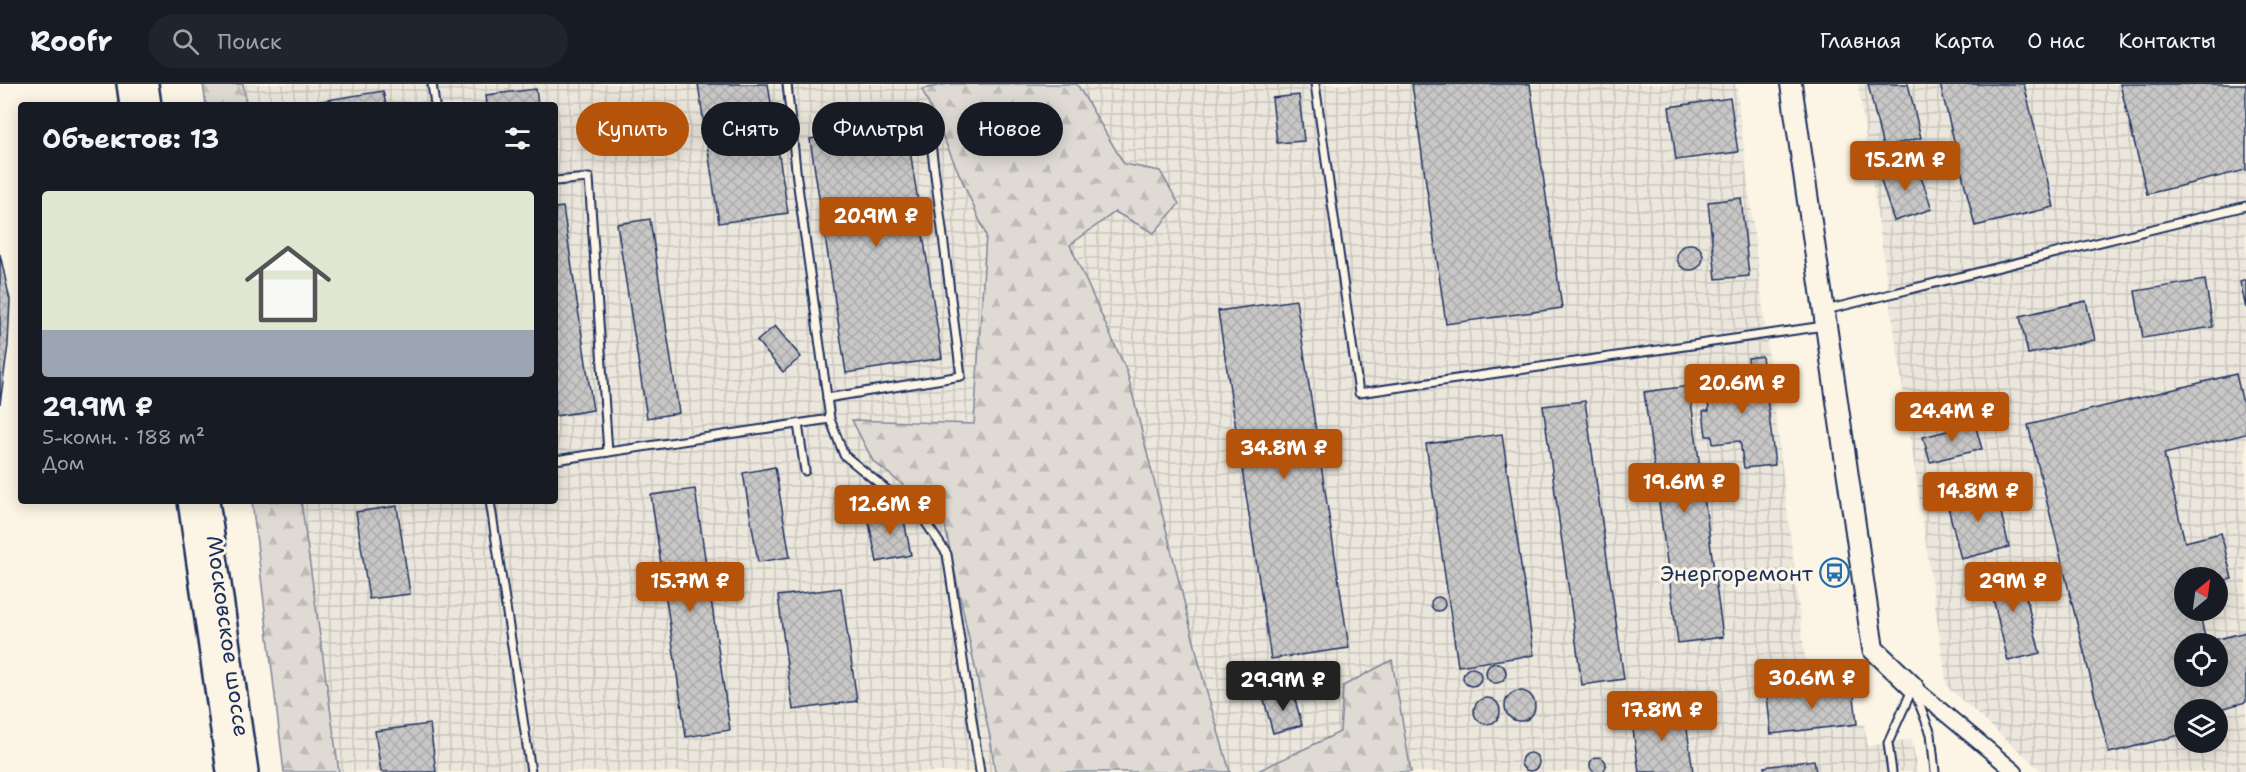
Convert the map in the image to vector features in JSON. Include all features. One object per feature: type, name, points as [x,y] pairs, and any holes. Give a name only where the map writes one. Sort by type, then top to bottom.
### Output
[{"type":"main road","points":[[128,84],[131,102]]},
{"type":"main road","points":[[147,84],[150,102]]},
{"type":"main road","name":"Московское шоссе","points":[[189,504],[228,772]]},
{"type":"main road","name":"Московское шоссе","points":[[208,504],[247,772]]},
{"type":"street","points":[[1791,84],[1873,649],[1913,687],[2015,772]]},
{"type":"lane","points":[[432,84],[435,102]]},
{"type":"lane","points":[[787,84],[797,179],[830,419],[844,455],[924,520],[947,554],[980,772]]},
{"type":"lane","points":[[1315,84],[1359,393],[1825,318],[2246,206]]},
{"type":"lane","points":[[827,398],[962,376],[933,156]]},
{"type":"lane","points":[[558,181],[589,178],[608,452]]},
{"type":"lane","points":[[558,459],[830,419]]},
{"type":"lane","points":[[798,424],[805,471]]},
{"type":"lane","points":[[490,504],[531,772]]},
{"type":"lane","points":[[1892,772],[1888,743],[1913,687]]},
{"type":"lane","points":[[1913,687],[1931,734],[1935,772]]},
{"type":"shaded area","points":[[243,84],[1736,84],[1809,691],[1853,686],[1857,724],[1864,724],[1868,746],[1912,739],[1917,772],[339,772],[301,504],[558,504],[558,102],[246,102]]},
{"type":"shaded area","points":[[1858,84],[2246,84],[2246,772],[2043,772],[1947,687]]},
{"type":"green space","points":[[203,84],[243,84],[246,102],[206,102]]},
{"type":"green space","points":[[949,84],[1077,84],[1124,164],[1160,171],[1179,204],[1154,233],[1115,212],[1070,245],[1127,372],[1205,686],[1230,772],[995,772],[991,742],[943,517],[873,461],[852,420],[974,424],[986,235],[945,141],[945,102],[928,102],[922,89]]},
{"type":"green space","points":[[252,504],[301,504],[339,772],[284,772]]},
{"type":"green space","points":[[1392,660],[1411,772],[1256,772],[1340,732],[1343,686]]},
{"type":"building","points":[[698,84],[768,84],[771,102],[701,102],[701,104]]},
{"type":"building","points":[[1412,84],[1530,84],[1562,308],[1446,324]]},
{"type":"building","points":[[1868,84],[1908,84],[1921,138],[1883,147]]},
{"type":"building","points":[[1940,84],[2024,84],[2054,207],[1975,226]]},
{"type":"building","points":[[2120,84],[2246,84],[2246,170],[2147,194]]},
{"type":"building","points":[[536,89],[538,102],[487,102],[486,95]]},
{"type":"building","points":[[383,91],[385,102],[315,102]]},
{"type":"building","points":[[1299,95],[1304,141],[1277,143],[1272,98]]},
{"type":"building","points":[[1730,98],[1738,152],[1676,160],[1669,107]]},
{"type":"building","points":[[709,156],[779,156],[788,213],[719,223]]},
{"type":"building","points":[[813,156],[911,156],[942,358],[846,373]]},
{"type":"building","points":[[1916,162],[1932,209],[1894,221],[1879,175]]},
{"type":"building","points":[[1741,198],[1749,276],[1716,279],[1708,202]]},
{"type":"building","points":[[563,207],[593,410],[558,416],[558,208]]},
{"type":"building","points":[[650,219],[679,413],[647,418],[617,224]]},
{"type":"building","points":[[1690,244],[1699,248],[1703,257],[1699,266],[1690,270],[1681,266],[1677,257],[1681,248]]},
{"type":"building","points":[[0,254],[10,300],[8,345],[0,404]]},
{"type":"building","points":[[2205,280],[2213,327],[2143,338],[2135,291]]},
{"type":"building","points":[[2246,280],[2246,308],[2240,282]]},
{"type":"building","points":[[1296,300],[1349,648],[1271,659],[1218,311]]},
{"type":"building","points":[[2086,301],[2095,340],[2028,354],[2020,316]]},
{"type":"building","points":[[775,326],[801,357],[783,372],[757,341]]},
{"type":"building","points":[[1762,356],[1775,465],[1744,468],[1740,441],[1713,444],[1712,436],[1706,436],[1703,411],[1709,411],[1706,381],[1750,376],[1748,358]]},
{"type":"building","points":[[2236,374],[2246,416],[2246,434],[2164,454],[2185,542],[2221,533],[2232,579],[2228,580],[2228,567],[2174,567],[2174,621],[2201,621],[2204,633],[2174,633],[2174,687],[2228,687],[2228,636],[2246,632],[2246,702],[2228,707],[2228,699],[2174,699],[2174,737],[2109,753],[2028,425]]},
{"type":"building","points":[[1689,386],[1723,637],[1678,643],[1644,392]]},
{"type":"building","points":[[1585,401],[1624,679],[1582,685],[1543,406]]},
{"type":"building","points":[[1975,424],[1982,449],[1930,462],[1923,437]]},
{"type":"building","points":[[1502,434],[1534,655],[1458,666],[1426,444]]},
{"type":"building","points":[[775,467],[790,557],[758,562],[743,473]]},
{"type":"building","points":[[1995,487],[2009,547],[1961,559],[1946,499]]},
{"type":"building","points":[[695,489],[730,730],[686,737],[651,495]]},
{"type":"building","points":[[397,506],[410,594],[369,599],[356,512]]},
{"type":"building","points":[[902,511],[911,555],[877,562],[868,518]]},
{"type":"building","points":[[2018,565],[2040,653],[2008,661],[1987,573]]},
{"type":"building","points":[[841,588],[857,701],[793,710],[778,596]]},
{"type":"building","points":[[1435,597],[1441,597],[1445,604],[1441,611],[1435,611],[1431,607],[1431,601]]},
{"type":"building","points":[[1496,663],[1503,666],[1506,673],[1503,680],[1496,683],[1489,680],[1486,673],[1489,666]]},
{"type":"building","points":[[1468,668],[1476,668],[1481,673],[1479,684],[1468,686],[1463,681],[1463,673]]},
{"type":"building","points":[[1853,686],[1857,724],[1771,734],[1767,695]]},
{"type":"building","points":[[1520,691],[1530,696],[1535,706],[1530,716],[1520,721],[1510,716],[1505,706],[1510,696]]},
{"type":"building","points":[[1293,692],[1302,725],[1273,733],[1264,700]]},
{"type":"building","points":[[1487,698],[1496,702],[1500,711],[1496,720],[1487,724],[1478,720],[1474,711],[1478,702]]},
{"type":"building","points":[[1684,708],[1693,772],[1639,772],[1631,716]]},
{"type":"building","points":[[430,724],[436,772],[381,772],[375,731]]},
{"type":"building","points":[[1526,753],[1534,753],[1539,758],[1537,769],[1526,771],[1521,766],[1521,758]]},
{"type":"building","points":[[1595,757],[1601,757],[1606,765],[1604,771],[1595,773],[1590,768],[1590,762]]},
{"type":"building","points":[[1814,760],[1816,772],[1765,772],[1764,767]]},
{"type":"place","name":"Энергоремонт","points":[[1834,573]]}]
